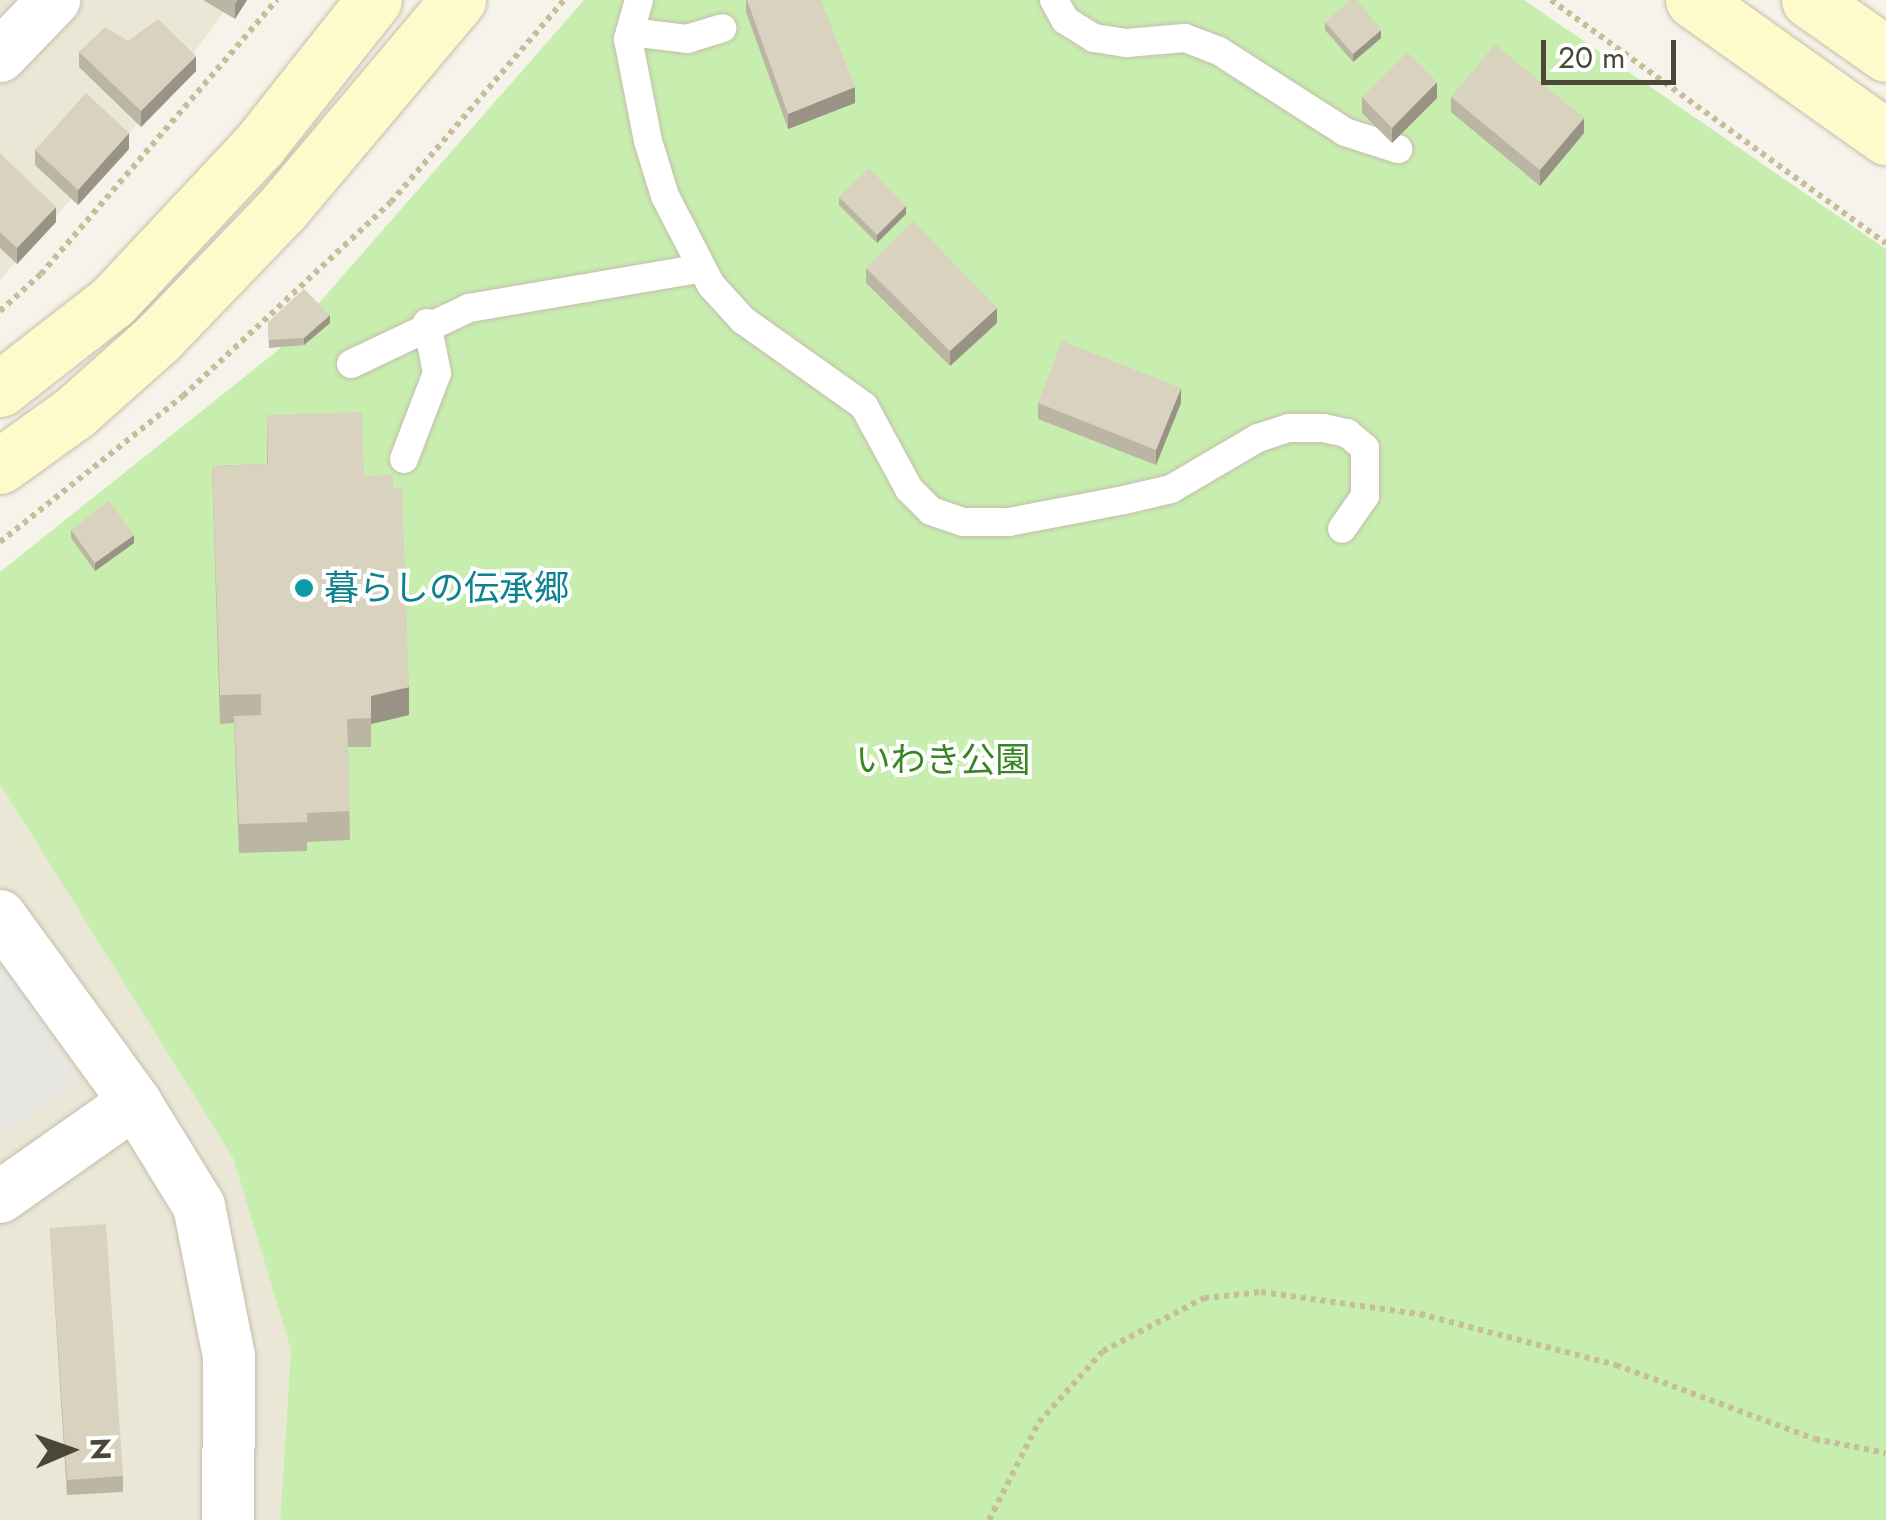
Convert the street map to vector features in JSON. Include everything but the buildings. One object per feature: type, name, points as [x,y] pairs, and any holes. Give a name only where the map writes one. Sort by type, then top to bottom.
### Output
[{"type":"street","points":[[0,56],[54,0]]},
{"type":"street","points":[[0,389],[113,301],[258,145],[374,0]]},
{"type":"street","points":[[0,466],[75,412],[157,339],[283,208],[458,0]]},
{"type":"street","points":[[1693,0],[1886,137]]},
{"type":"street","points":[[1809,0],[1886,54]]},
{"type":"street","points":[[0,916],[136,1102],[199,1206],[229,1356],[228,1520]]},
{"type":"street","points":[[0,1197],[136,1102]]},
{"type":"lane","points":[[638,0],[630,32],[635,91],[653,159],[702,268],[744,320],[864,406],[909,488],[931,511],[963,522],[1009,522],[1124,500],[1171,489],[1258,438],[1289,428],[1323,428],[1348,433],[1365,448],[1365,496],[1342,529]]},
{"type":"lane","points":[[1054,0],[1065,20],[1094,38],[1127,43],[1184,38],[1219,51],[1345,132],[1398,149]]},
{"type":"lane","points":[[630,32],[687,39],[722,28]]},
{"type":"lane","points":[[351,364],[427,323],[469,308],[702,268]]},
{"type":"lane","points":[[404,459],[438,373],[427,323]]},
{"type":"path","points":[[0,312],[41,274],[277,0]]},
{"type":"path","points":[[0,542],[183,396],[391,202],[564,0]]},
{"type":"path","points":[[1551,0],[1886,243]]},
{"type":"path","points":[[988,1520],[1040,1422],[1103,1350],[1204,1298],[1261,1292],[1420,1314],[1616,1364],[1816,1438],[1886,1453]]},
{"type":"shaded area","points":[[0,0],[232,0],[168,89],[0,280]]},
{"type":"shaded area","points":[[0,784],[233,1158],[291,1350],[280,1520],[0,1520]]},
{"type":"shaded area","points":[[0,961],[81,1081],[0,1137]]},
{"type":"green space","name":"いわき公園","points":[[584,0],[1524,0],[1886,249],[1886,1520],[280,1520],[291,1350],[233,1158],[0,784],[0,572],[277,351]]},
{"type":"place","name":"暮らしの伝承郷","points":[[304,588]]}]
